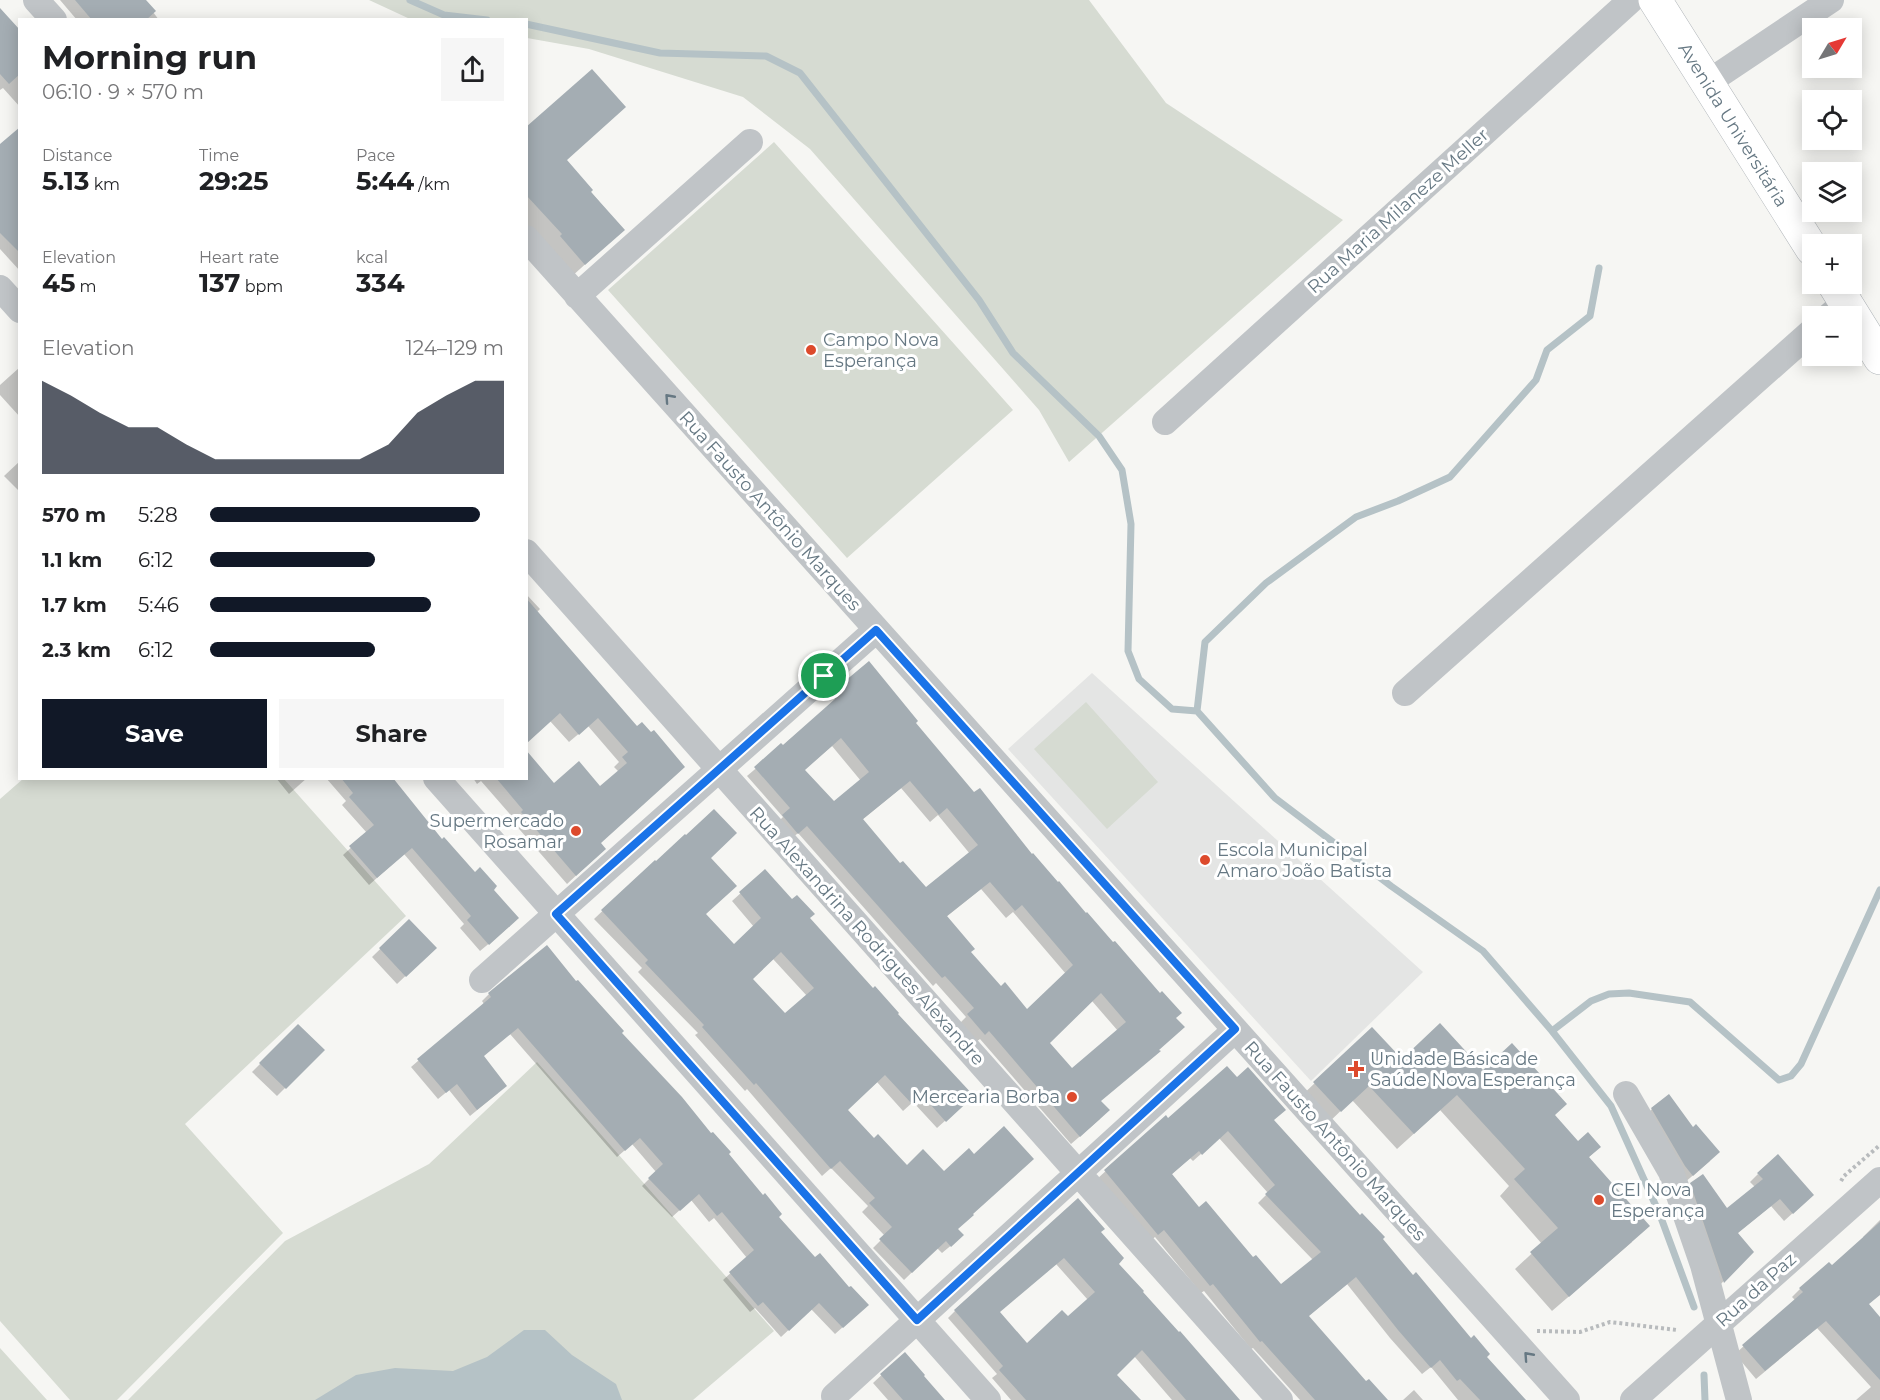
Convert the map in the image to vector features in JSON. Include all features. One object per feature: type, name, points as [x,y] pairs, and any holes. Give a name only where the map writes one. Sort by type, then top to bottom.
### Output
[{"type":"main road","name":"Avenida Universitária","points":[[1655,0],[1803,234]]},
{"type":"main road","points":[[1836,301],[1880,358]]},
{"type":"street","points":[[36,0],[52,18]]},
{"type":"street","name":"Rua Maria Milaneze Meller","points":[[1166,422],[1631,0]]},
{"type":"street","points":[[1707,83],[1831,0]]},
{"type":"street","points":[[577,296],[750,142]]},
{"type":"street","name":"Rua Fausto Antônio Marques","points":[[528,240],[1567,1400]]},
{"type":"street","points":[[0,288],[18,308]]},
{"type":"street","points":[[1405,693],[1802,340]]},
{"type":"street","name":"Rua Alexandrina Rodrigues Alexandre","points":[[528,554],[1280,1400]]},
{"type":"street","points":[[482,980],[876,630]]},
{"type":"street","points":[[438,780],[988,1400]]},
{"type":"street","points":[[834,1396],[1235,1029]]},
{"type":"street","points":[[1626,1094],[1671,1172],[1703,1265],[1739,1400]]},
{"type":"street","name":"Rua da Paz","points":[[1633,1400],[1880,1180]]},
{"type":"path","points":[[1527,1331],[1580,1332],[1610,1322],[1678,1330]]},
{"type":"shaded area","points":[[369,0],[1089,0],[1166,103],[1343,220],[1069,462],[1039,410],[810,149],[743,97],[589,49],[528,38],[528,18],[408,18]]},
{"type":"shaded area","name":"Campo Nova Esperança","points":[[774,142],[1013,410],[847,558],[608,290]]},
{"type":"shaded area","name":"Escola Municipal Amaro João Batista","points":[[1092,673],[1423,972],[1311,1081],[1008,749]]},
{"type":"shaded area","points":[[1086,702],[1158,782],[1107,829],[1034,749]]},
{"type":"shaded area","points":[[22,780],[285,780],[406,916],[185,1124],[283,1233],[117,1400],[70,1400],[0,1321],[0,799]]},
{"type":"shaded area","points":[[537,1062],[774,1331],[693,1400],[128,1400],[285,1241],[429,1164]]},
{"type":"shaded area","points":[[524,1330],[545,1330],[572,1355],[616,1384],[622,1400],[315,1400],[356,1375],[395,1368],[453,1371],[487,1357]]},
{"type":"shaded area","points":[[0,1348],[47,1400],[0,1400]]},
{"type":"building","points":[[75,0],[146,0],[156,11],[148,18],[90,18]]},
{"type":"building","points":[[0,8],[18,28],[18,76],[9,84],[0,74]]},
{"type":"building","points":[[592,69],[626,107],[567,160],[593,190],[591,192],[625,230],[585,265],[560,236],[562,234],[528,197],[528,125]]},
{"type":"building","points":[[18,129],[18,251],[0,233],[0,144]]},
{"type":"building","points":[[528,600],[637,726],[642,722],[651,732],[654,730],[685,767],[601,843],[606,849],[576,876],[521,812],[523,810],[498,780],[528,780],[528,752],[554,783],[579,761],[600,786],[627,763],[622,757],[628,752],[598,718],[579,735],[560,713],[528,742]]},
{"type":"building","points":[[869,661],[918,721],[916,723],[974,792],[980,788],[1032,854],[1113,942],[1115,941],[1160,993],[1162,991],[1182,1013],[1176,1018],[1185,1027],[1159,1050],[1161,1051],[1101,1101],[1110,1110],[1080,1137],[989,1031],[985,1035],[967,1014],[974,1008],[945,976],[942,978],[807,826],[798,834],[782,815],[790,808],[754,767],[781,743],[783,745],[844,691],[839,686]],"holes":[[[841,738],[869,772],[834,801],[805,770]],[[910,781],[939,815],[947,808],[978,845],[926,887],[903,861],[900,863],[863,819]],[[990,882],[1015,911],[1022,905],[1073,965],[1027,1009],[1005,982],[1001,986],[971,952],[975,949],[947,916]],[[1101,993],[1126,1022],[1072,1068],[1050,1043]]]},
{"type":"building","points":[[343,780],[395,780],[442,839],[444,837],[475,872],[480,867],[497,886],[494,890],[519,918],[489,945],[467,920],[471,916],[412,848],[377,878],[349,846],[374,825],[349,797],[353,793]]},
{"type":"building","points":[[714,809],[737,833],[711,858],[737,886],[706,914],[734,944],[761,918],[739,892],[765,869],[792,899],[797,895],[815,914],[810,918],[974,1096],[946,1122],[922,1095],[912,1104],[885,1075],[848,1110],[874,1138],[878,1134],[907,1165],[923,1149],[944,1171],[969,1148],[974,1154],[1004,1126],[1034,1159],[958,1229],[964,1235],[951,1247],[946,1241],[912,1273],[879,1239],[892,1227],[869,1203],[875,1198],[840,1161],[831,1169],[756,1083],[754,1085],[702,1027],[704,1025],[645,963],[648,960],[601,910]],"holes":[[[781,952],[814,988],[785,1013],[753,979]]]},
{"type":"building","points":[[409,919],[437,948],[406,977],[379,948]]},
{"type":"building","points":[[547,945],[576,981],[578,980],[624,1031],[622,1033],[682,1097],[711,1133],[713,1132],[731,1152],[729,1154],[782,1214],[779,1217],[815,1257],[820,1253],[849,1287],[851,1286],[869,1305],[843,1328],[819,1303],[789,1331],[763,1302],[758,1306],[729,1272],[754,1250],[722,1212],[717,1216],[699,1194],[680,1211],[648,1178],[663,1164],[640,1138],[625,1151],[518,1028],[484,1056],[507,1086],[477,1110],[457,1084],[446,1093],[417,1059],[491,997],[488,993]]},
{"type":"building","points":[[1440,1023],[1483,1070],[1512,1043],[1567,1104],[1555,1115],[1578,1141],[1588,1132],[1601,1147],[1589,1157],[1650,1226],[1569,1297],[1530,1252],[1558,1228],[1514,1179],[1525,1169],[1457,1095],[1414,1134],[1369,1086],[1341,1112],[1313,1082],[1372,1027],[1402,1059]]},
{"type":"building","points":[[298,1024],[325,1050],[286,1089],[259,1063]]},
{"type":"building","points":[[1227,1066],[1237,1077],[1248,1067],[1286,1110],[1274,1120],[1360,1215],[1362,1213],[1385,1237],[1383,1239],[1413,1275],[1416,1272],[1471,1338],[1474,1335],[1490,1354],[1487,1357],[1526,1400],[1480,1400],[1460,1379],[1457,1381],[1440,1360],[1431,1368],[1356,1277],[1309,1316],[1366,1381],[1369,1379],[1388,1400],[1315,1400],[1262,1341],[1260,1342],[1213,1284],[1210,1286],[1164,1230],[1158,1235],[1104,1170],[1166,1115],[1168,1118]],"holes":[[[1228,1131],[1275,1185],[1265,1194],[1321,1252],[1281,1284],[1256,1255],[1253,1257],[1206,1201],[1199,1207],[1172,1174],[1199,1151],[1202,1155]]]},
{"type":"building","points":[[1669,1094],[1693,1127],[1696,1124],[1720,1152],[1693,1176],[1651,1108]]},
{"type":"building","points":[[1778,1154],[1814,1195],[1793,1214],[1780,1199],[1738,1233],[1754,1252],[1724,1283],[1690,1183],[1703,1174],[1727,1208],[1763,1179],[1757,1173]]},
{"type":"building","points":[[1078,1198],[1105,1229],[1101,1232],[1124,1258],[1119,1264],[1240,1400],[1186,1400],[1142,1350],[1117,1375],[1141,1400],[1026,1400],[999,1370],[1003,1366],[954,1310]],"holes":[[[1064,1258],[1095,1292],[1068,1316],[1062,1310],[1027,1343],[1000,1312]]]},
{"type":"building","points":[[1880,1222],[1880,1295],[1869,1304],[1880,1317],[1880,1380],[1826,1321],[1765,1371],[1742,1345],[1803,1292],[1799,1288],[1829,1262],[1832,1265]]},
{"type":"building","points":[[905,1352],[945,1400],[903,1400],[880,1374]]},
{"type":"waterway","points":[[410,0],[444,15],[470,18]]},
{"type":"waterway","points":[[528,24],[660,53],[766,56],[800,73],[979,300],[1013,353],[1099,436],[1122,470],[1131,524],[1128,651],[1139,679],[1172,709],[1197,711]]},
{"type":"waterway","points":[[1599,268],[1590,316],[1547,350],[1536,380],[1450,477],[1356,517],[1266,583],[1205,642],[1197,711],[1275,798],[1391,886],[1483,951],[1552,1031],[1611,1106],[1660,1215],[1694,1307]]},
{"type":"waterway","points":[[1552,1031],[1591,1001],[1609,994],[1629,993],[1690,1002],[1779,1080],[1791,1076],[1801,1064],[1880,890]]},
{"type":"waterway","points":[[1704,1375],[1705,1400]]},
{"type":"place","name":"Campo Nova Esperança","points":[[811,350]]},
{"type":"place","name":"Supermercado Rosamar","points":[[576,831]]},
{"type":"place","name":"Escola Municipal Amaro João Batista","points":[[1205,860]]},
{"type":"place","name":"Unidade Básica de Saúde Nova Esperança","points":[[1356,1069]]},
{"type":"place","name":"Mercearia Borba","points":[[1072,1097]]},
{"type":"place","name":"CEI Nova Esperança","points":[[1599,1200]]},
{"type":"route","points":[[876,630],[1235,1029],[917,1320],[556,914],[824,676],[876,630]]}]
